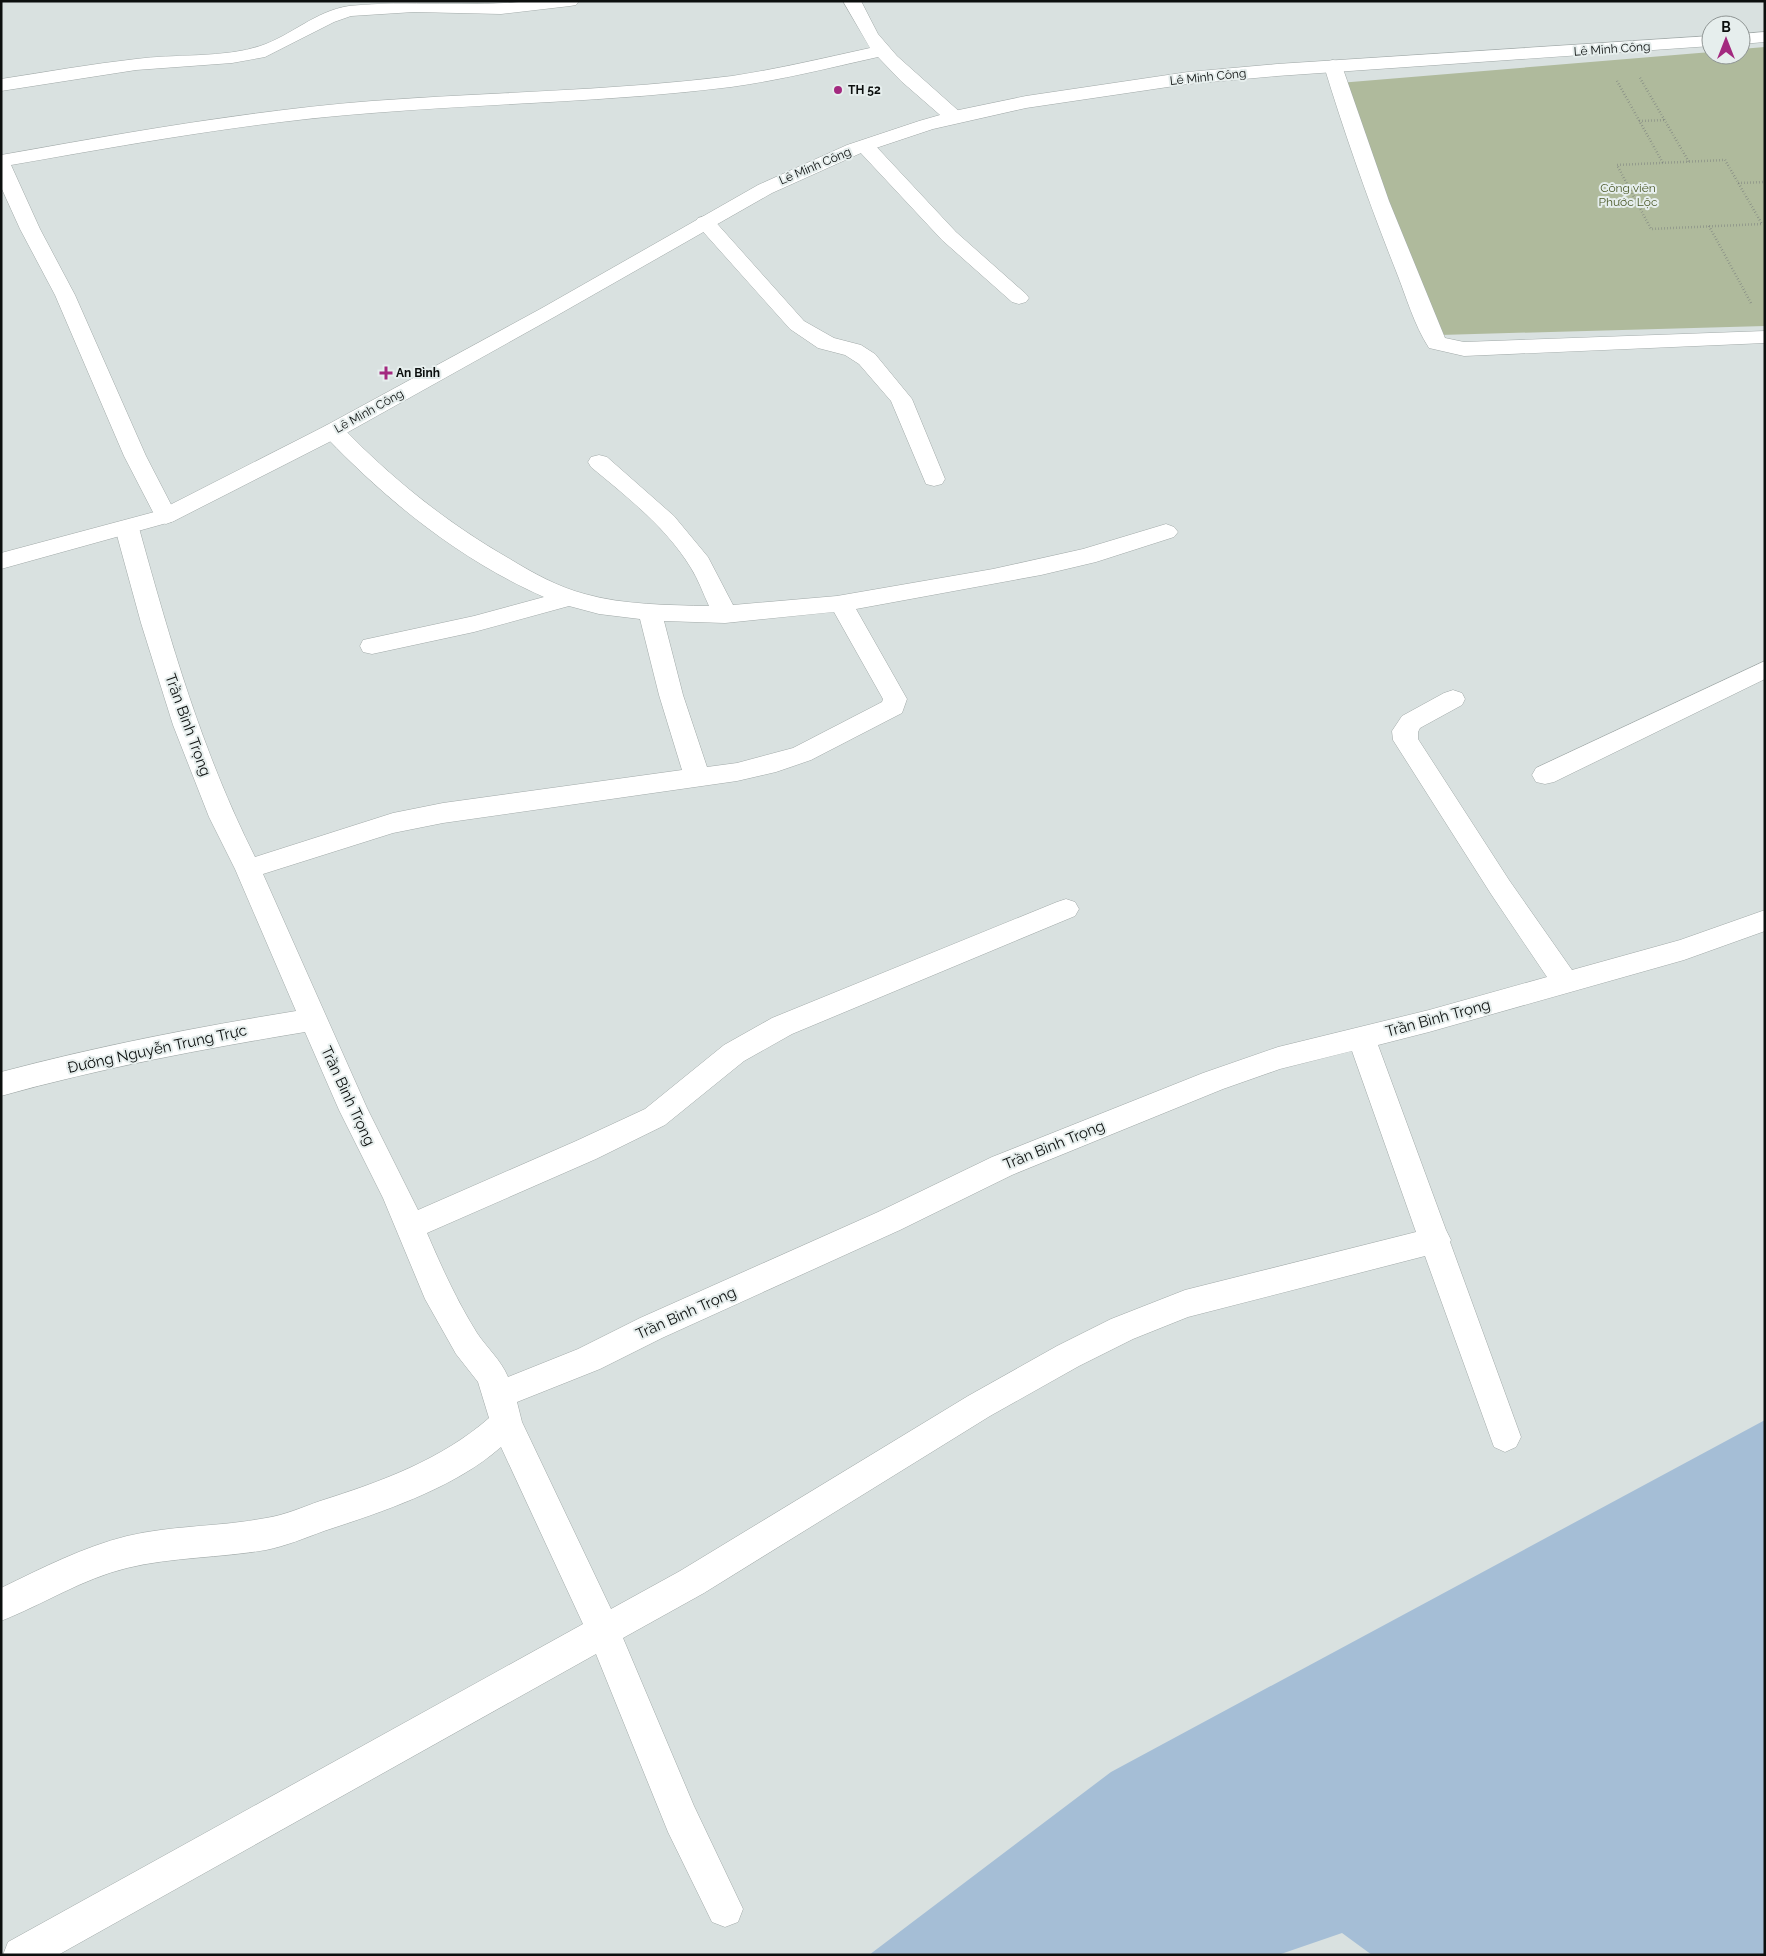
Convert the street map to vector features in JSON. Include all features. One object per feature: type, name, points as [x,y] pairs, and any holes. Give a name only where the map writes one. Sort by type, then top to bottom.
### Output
[{"type":"street","points":[[1,85],[136,64],[232,58],[265,51],[328,18],[349,11],[414,7],[501,9],[570,1]]},
{"type":"street","points":[[852,1],[867,30],[882,51],[954,117]]},
{"type":"street","points":[[1751,38],[1765,37]]},
{"type":"street","name":"Lê Minh Công","points":[[1,561],[166,516],[333,431],[786,178],[865,146],[954,117],[1106,89],[1229,74],[1701,42]]},
{"type":"street","points":[[166,516],[134,456],[65,295],[30,229],[1,162],[103,143],[326,112],[621,92],[734,81],[831,63],[882,51]]},
{"type":"street","points":[[1333,66],[1352,131],[1372,186],[1437,343],[1464,349],[1765,337]]},
{"type":"street","points":[[865,146],[949,236],[1019,298]]},
{"type":"street","points":[[705,222],[797,325],[826,343],[853,350],[867,359],[901,399],[934,480]]},
{"type":"street","points":[[333,431],[379,479],[441,526],[507,568],[538,585],[568,598],[620,610],[687,615],[725,615],[772,612],[840,603],[984,579],[1049,565],[1088,556],[1166,532]]},
{"type":"street","points":[[599,462],[650,505],[679,534],[700,564],[725,615]]},
{"type":"street","name":"Trần Bình Trọng","points":[[127,528],[153,623],[186,725],[222,816],[248,869],[353,1110],[410,1227],[436,1290],[466,1344],[491,1374],[502,1409],[589,1359],[651,1328],[889,1221],[1002,1166],[1213,1081],[1278,1058],[1429,1021],[1684,949],[1765,920]]},
{"type":"street","points":[[372,646],[466,626],[568,598]]},
{"type":"street","points":[[248,869],[392,823],[443,813],[737,772],[776,763],[802,754],[893,707],[895,698],[887,682],[840,603]]},
{"type":"street","points":[[650,612],[671,695],[697,777]]},
{"type":"street","points":[[1545,775],[1765,669]]},
{"type":"street","points":[[1453,699],[1411,722],[1405,732],[1406,740],[1500,887],[1566,983]]},
{"type":"street","points":[[410,1227],[586,1150],[655,1117],[734,1053],[782,1026],[1066,909]]},
{"type":"street","name":"Đường Nguyễn Trung Trực","points":[[1,1084],[208,1036],[313,1020]]},
{"type":"street","points":[[1361,1037],[1436,1240],[1505,1437]]},
{"type":"street","points":[[21,1955],[692,1582],[980,1406],[1068,1356],[1122,1329],[1185,1304],[1436,1240]]},
{"type":"street","points":[[1,1605],[72,1571],[109,1557],[141,1549],[214,1542],[268,1534],[374,1498],[414,1482],[465,1455],[496,1433],[502,1409]]},
{"type":"street","points":[[502,1409],[603,1630],[682,1819],[725,1909]]},
{"type":"path","points":[[1623,48],[1689,162]]},
{"type":"path","points":[[1599,50],[1664,163]]},
{"type":"path","points":[[1639,121],[1664,120]]},
{"type":"path","points":[[1725,160],[1762,224],[1651,229],[1617,165],[1664,163],[1725,160]]},
{"type":"path","points":[[1738,183],[1765,182]]},
{"type":"path","points":[[1709,226],[1755,310]]},
{"type":"green space","name":"Công viên Phước Lộc","points":[[1765,47],[1765,326],[1440,335],[1339,83],[1701,53],[1701,65],[1751,65],[1751,48]]},
{"type":"water","points":[[1765,1420],[1765,1955],[1372,1955],[1342,1933],[1278,1955],[869,1955],[1111,1772]]},
{"type":"place","name":"TH 52","points":[[838,90]]},
{"type":"place","name":"An Bình","points":[[386,373]]}]
